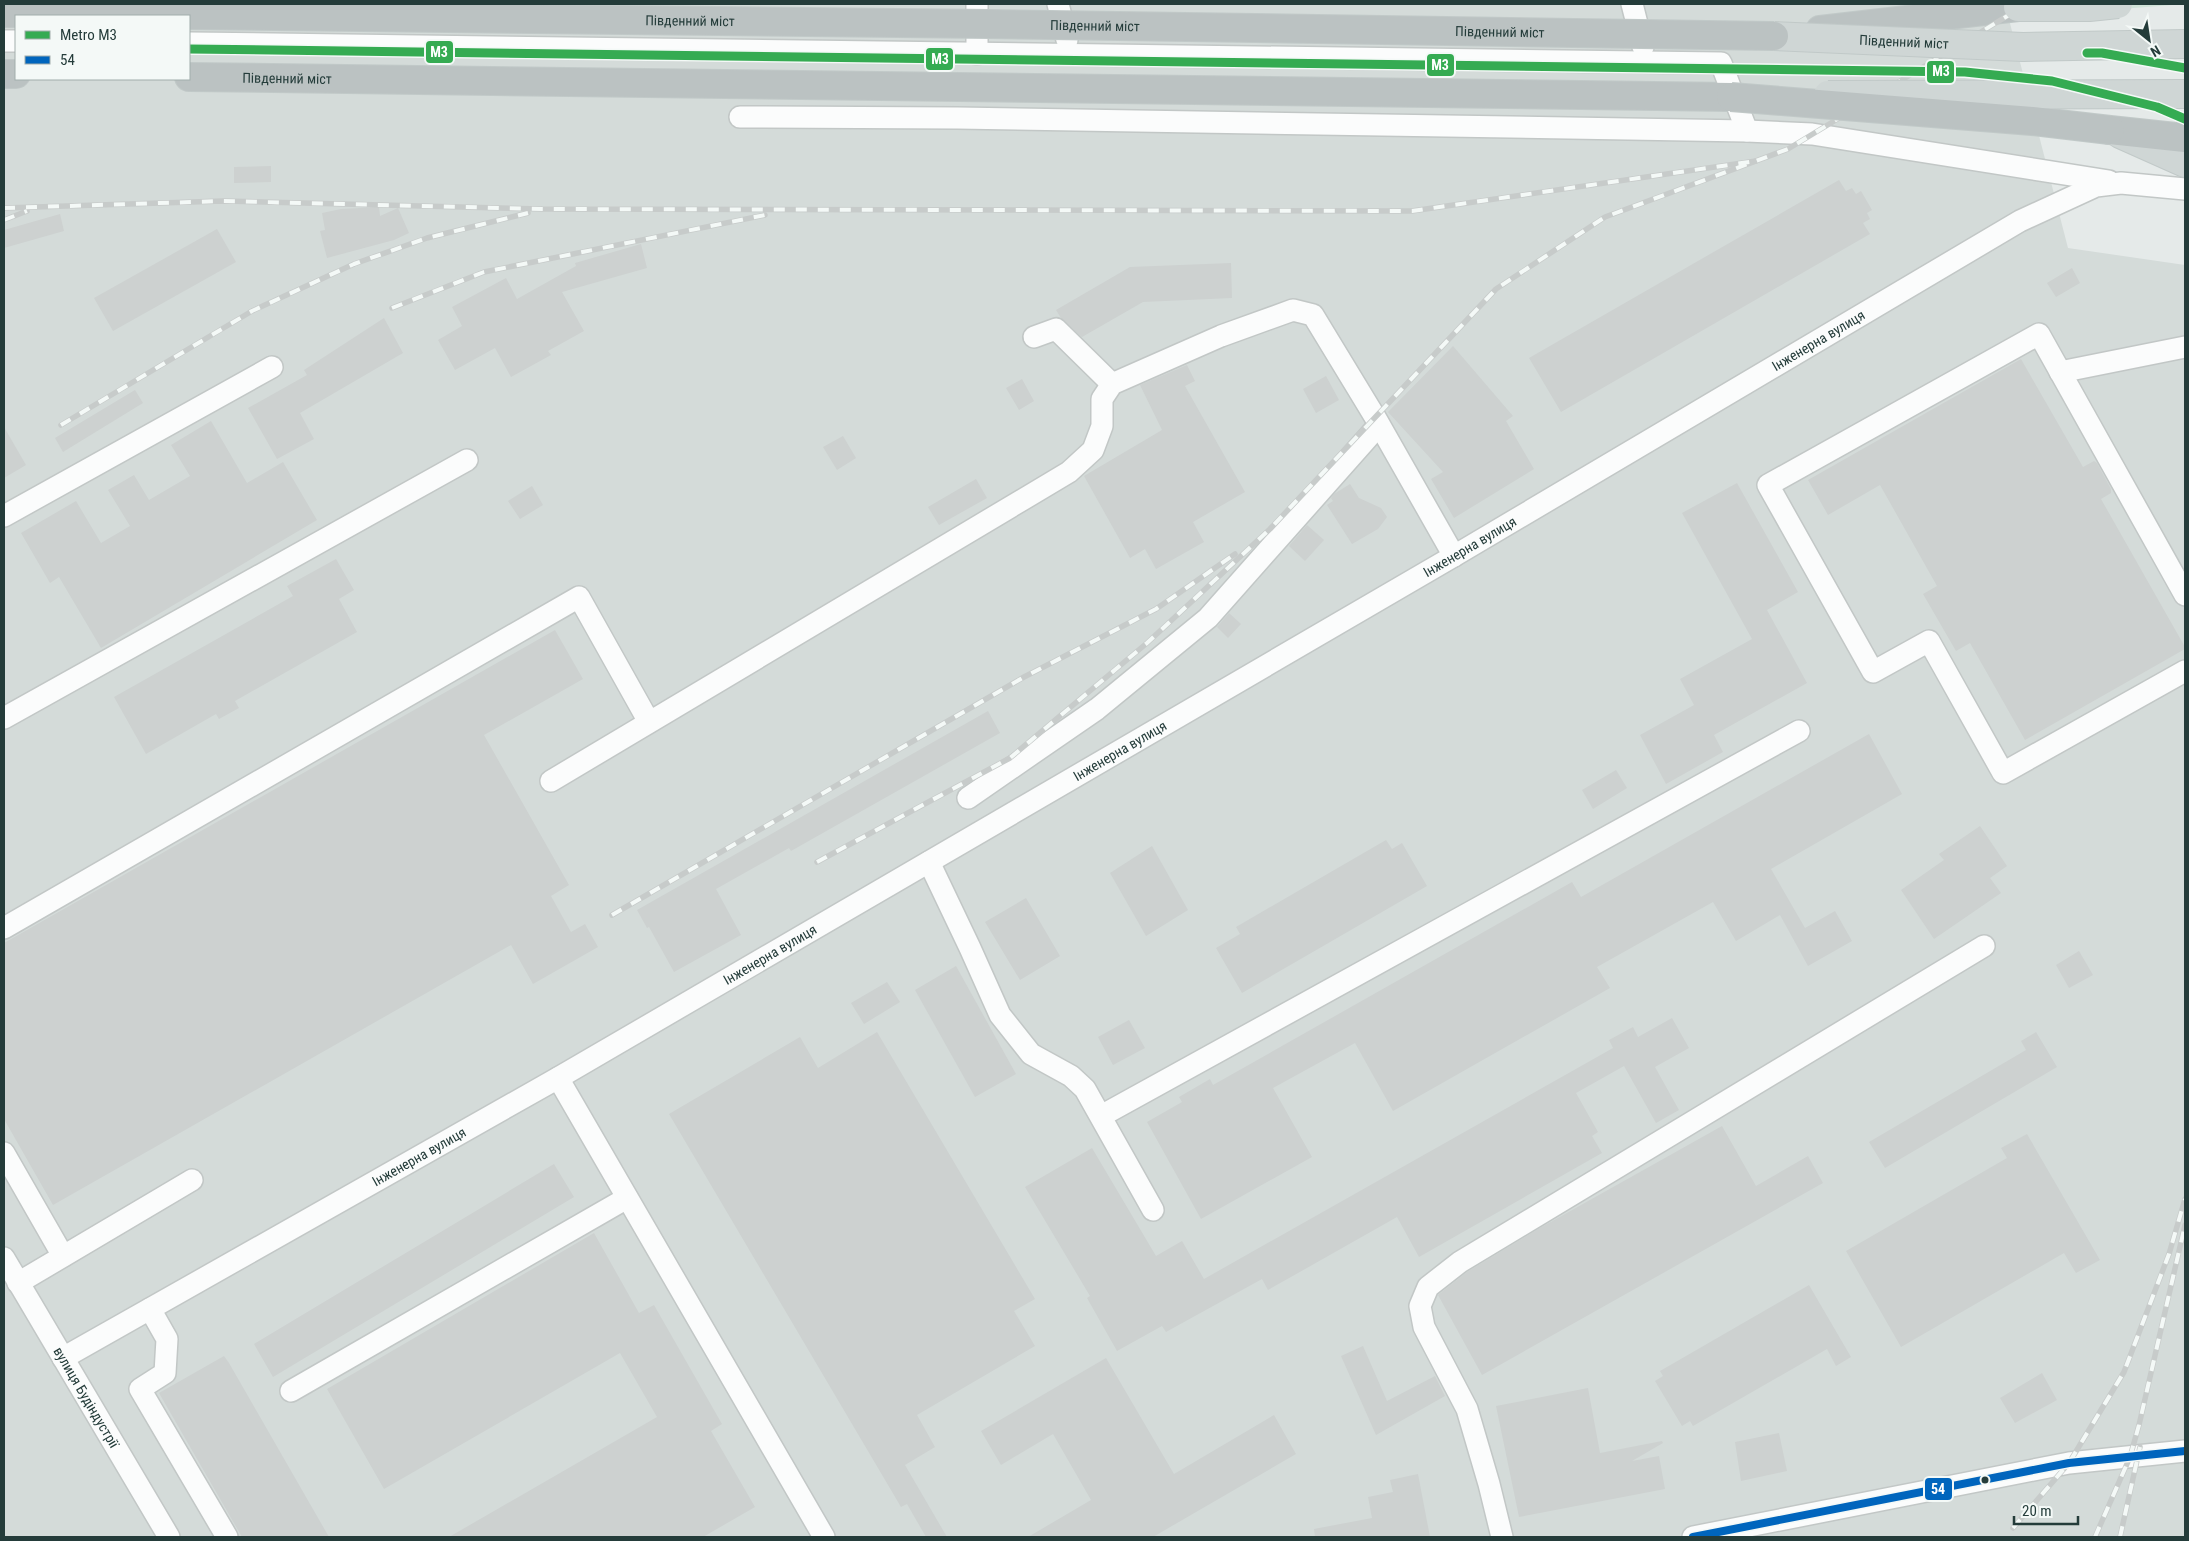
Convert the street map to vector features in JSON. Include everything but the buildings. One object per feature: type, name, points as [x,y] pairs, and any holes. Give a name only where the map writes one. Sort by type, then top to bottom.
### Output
[{"type":"highway","points":[[1774,36],[2022,5]]},
{"type":"highway","name":"Південний міст","points":[[4,13],[183,15]]},
{"type":"highway","name":"Південний міст","points":[[190,15],[989,24],[1774,36]]},
{"type":"highway","name":"Південний міст","points":[[190,77],[1731,97]]},
{"type":"highway","points":[[1731,97],[2032,121],[2185,138]]},
{"type":"main road","points":[[2022,5],[2089,7],[2118,4]]},
{"type":"main road","name":"Південний міст","points":[[1774,36],[2023,48],[2185,44]]},
{"type":"main road","name":"Південний міст","points":[[1731,97],[1875,94],[2037,96],[2185,94]]},
{"type":"main road","points":[[2110,130],[2185,163]]},
{"type":"street","points":[[977,54],[978,4]]},
{"type":"street","points":[[1058,4],[1071,55]]},
{"type":"street","points":[[1632,4],[1646,62]]},
{"type":"street","points":[[190,43],[1721,63],[1746,132]]},
{"type":"street","points":[[740,117],[957,118],[1812,134],[2121,183]]},
{"type":"street","name":"Інженерна вулиця","points":[[63,1358],[558,1078],[1454,556],[2020,221],[2096,186],[2121,183],[2185,189]]},
{"type":"street","points":[[551,781],[1069,472],[1093,450],[1102,426],[1102,399],[1112,384],[1221,336],[1293,310],[1312,315],[1379,425],[1454,556]]},
{"type":"street","points":[[1034,336],[1056,329],[1112,384]]},
{"type":"street","points":[[2185,595],[2038,334],[1768,485],[1873,672],[1929,641],[2003,773],[2185,671]]},
{"type":"street","points":[[2060,372],[2185,346]]},
{"type":"street","points":[[4,516],[272,367]]},
{"type":"street","points":[[968,798],[1097,709],[1208,618],[1379,425]]},
{"type":"street","points":[[4,718],[467,460]]},
{"type":"street","points":[[4,928],[578,597],[649,722]]},
{"type":"street","points":[[1101,1116],[1799,731]]},
{"type":"street","points":[[929,862],[1000,1015],[1032,1054],[1071,1076],[1085,1089],[1153,1210]]},
{"type":"street","points":[[1502,1537],[1490,1484],[1467,1409],[1424,1327],[1420,1306],[1428,1287],[1460,1262],[1984,946]]},
{"type":"street","points":[[558,1078],[824,1537]]},
{"type":"street","points":[[4,1153],[63,1256]]},
{"type":"street","points":[[18,1283],[192,1180]]},
{"type":"street","points":[[291,1391],[627,1198]]},
{"type":"street","name":"вулиця Будіндустрії","points":[[4,1258],[169,1537]]},
{"type":"street","points":[[150,1309],[167,1339],[165,1373],[140,1389],[227,1537]]},
{"type":"street","points":[[1693,1537],[2069,1463],[2185,1451]]},
{"type":"shaded area","points":[[4,4],[2005,4],[2068,248],[2185,265],[2185,1537],[4,1537]]},
{"type":"green space","points":[[2106,4],[2185,4],[2108,10]]},
{"type":"railway","points":[[817,862],[1010,758],[1147,643],[1270,529],[1496,289],[1605,217],[1788,149],[2027,4]]},
{"type":"railway","points":[[4,208],[223,201],[542,209],[1412,211],[1756,161]]},
{"type":"railway","points":[[4,220],[27,211]]},
{"type":"railway","points":[[61,425],[252,311],[354,264],[427,238],[528,213]]},
{"type":"railway","points":[[392,308],[484,272],[765,215]]},
{"type":"railway","points":[[612,915],[1024,677],[1156,609],[1235,554]]},
{"type":"railway","points":[[2013,1528],[2069,1463],[2124,1372],[2169,1254],[2185,1199]]},
{"type":"railway","points":[[2095,1537],[2130,1457],[2185,1225]]},
{"type":"railway","points":[[2120,1537],[2140,1447]]},
{"type":"metro line","name":"M3","points":[[190,49],[1965,72],[2052,81],[2157,107],[2185,119]]},
{"type":"metro line","name":"M3","points":[[2087,53],[2102,53],[2185,68]]},
{"type":"transit line","name":"54","points":[[1693,1537],[2069,1463],[2185,1451]]}]
